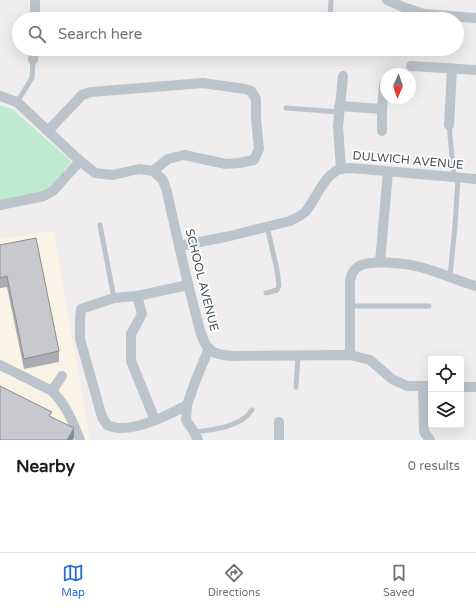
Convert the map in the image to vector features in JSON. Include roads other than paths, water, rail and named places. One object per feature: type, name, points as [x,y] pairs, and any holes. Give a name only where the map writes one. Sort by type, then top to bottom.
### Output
[{"type":"street","points":[[35,0],[35,12]]},
{"type":"street","points":[[387,0],[418,12]]},
{"type":"street","points":[[464,17],[476,18]]},
{"type":"street","points":[[33,56],[33,60]]},
{"type":"street","points":[[411,66],[476,70]]},
{"type":"street","points":[[449,125],[452,69]]},
{"type":"street","points":[[341,169],[338,126],[343,76]]},
{"type":"street","points":[[0,96],[17,102],[48,132],[95,173],[113,175],[139,169],[152,171],[168,159],[184,155],[226,164],[239,163],[254,160],[259,150],[256,119],[256,98],[251,91],[203,82],[91,92],[82,96],[48,132]]},
{"type":"street","points":[[382,104],[382,131]]},
{"type":"street","points":[[339,109],[382,109]]},
{"type":"street","points":[[0,205],[44,196],[53,191],[80,161]]},
{"type":"street","name":"DULWICH AVENUE","points":[[180,246],[230,236],[290,221],[300,217],[306,212],[326,181],[334,172],[341,169],[351,168],[476,179]]},
{"type":"street","name":"SCHOOL AVENUE","points":[[152,171],[163,180],[180,246],[188,285],[203,337],[209,348],[218,354],[232,356],[350,355],[370,360],[392,379],[407,386],[427,386]]},
{"type":"street","points":[[380,262],[388,172]]},
{"type":"street","points":[[350,355],[349,306],[351,275],[358,266],[380,262],[411,265],[450,276],[476,286]]},
{"type":"street","points":[[187,405],[155,420],[136,426],[118,428],[107,425],[102,416],[80,339],[80,320],[81,309],[114,298],[136,296],[188,285]]},
{"type":"street","points":[[136,296],[142,314],[132,334],[131,360],[155,420]]},
{"type":"street","points":[[196,436],[186,420],[187,405],[194,382],[209,348]]},
{"type":"street","points":[[0,365],[52,391],[59,398],[71,417],[80,440]]},
{"type":"street","points":[[52,391],[62,376]]},
{"type":"street","points":[[427,386],[424,432],[430,440]]},
{"type":"street","points":[[464,386],[476,387]]},
{"type":"street","points":[[279,422],[279,440]]},
{"type":"lane","points":[[330,12],[331,0]]},
{"type":"lane","points":[[17,102],[32,78],[33,60]]},
{"type":"lane","points":[[286,108],[339,109]]},
{"type":"lane","points":[[449,125],[456,177],[455,226],[450,276]]},
{"type":"lane","points":[[100,225],[114,298]]},
{"type":"lane","points":[[266,293],[276,290],[279,286],[267,226]]},
{"type":"lane","points":[[349,306],[429,306]]},
{"type":"lane","points":[[296,387],[298,355]]},
{"type":"lane","points":[[196,436],[242,420],[249,415],[252,410]]}]
